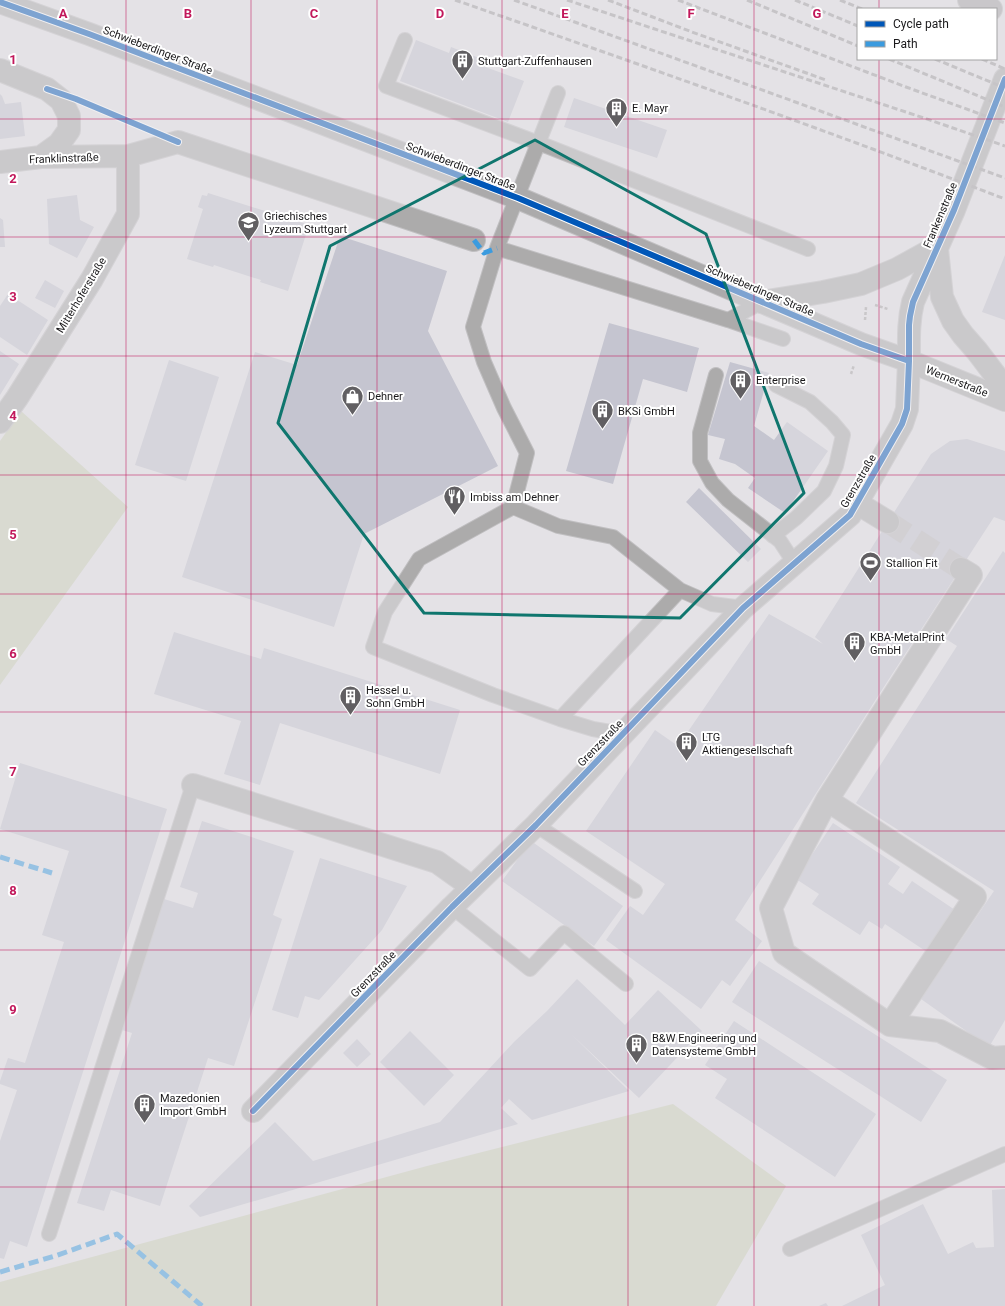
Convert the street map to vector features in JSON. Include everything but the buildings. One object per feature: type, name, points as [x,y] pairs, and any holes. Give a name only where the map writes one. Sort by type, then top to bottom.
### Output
[{"type":"main road","name":"Schwieberdinger Straße","points":[[0,2],[104,40],[518,198],[861,344],[909,361]]},
{"type":"main road","name":"Wernerstraße","points":[[909,361],[1005,400]]},
{"type":"street","points":[[0,70],[47,89],[61,100],[69,116],[69,130],[59,144],[41,157]]},
{"type":"street","name":"Frankenstraße","points":[[909,361],[910,316],[913,302],[954,210],[1005,79]]},
{"type":"street","points":[[128,156],[178,142],[474,240]]},
{"type":"street","name":"Franklinstraße","points":[[0,162],[41,157],[128,156]]},
{"type":"street","name":"Mitterhoferstraße","points":[[0,422],[17,398],[92,279],[128,214],[128,156]]},
{"type":"street","points":[[762,302],[861,284],[897,270],[937,248],[942,297],[953,321],[1005,388]]},
{"type":"street","name":"Grenzstraße","points":[[253,1111],[536,824],[743,608],[850,516],[902,424],[906,409],[909,361]]},
{"type":"street","points":[[857,503],[888,522]]},
{"type":"street","points":[[961,569],[971,575],[827,800],[771,908],[784,953],[890,1025],[940,1031],[992,1058],[1005,1057]]},
{"type":"street","points":[[193,785],[437,862],[472,888]]},
{"type":"street","points":[[827,800],[976,897],[890,1025]]},
{"type":"lane","points":[[405,40],[386,86],[808,248]]},
{"type":"lane","points":[[558,93],[518,198],[508,218],[497,248],[473,327],[484,362],[501,402],[527,453],[513,507],[419,559],[385,612],[373,647],[493,695],[560,719],[593,729],[622,734]]},
{"type":"lane","points":[[497,248],[728,320],[783,339]]},
{"type":"lane","points":[[728,320],[762,302]]},
{"type":"lane","points":[[716,375],[700,433],[700,461],[712,484],[728,500],[780,541],[795,564]]},
{"type":"lane","points":[[773,536],[796,518],[824,492],[836,466],[842,436],[832,422],[810,402],[776,385]]},
{"type":"lane","points":[[513,507],[558,526],[613,537],[680,590],[712,604],[743,608]]},
{"type":"lane","points":[[560,719],[680,590]]},
{"type":"lane","points":[[49,1234],[193,785]]},
{"type":"lane","points":[[536,824],[635,891]]},
{"type":"lane","points":[[452,908],[530,969],[564,933],[626,984]]},
{"type":"lane","points":[[790,1249],[1005,1154]]},
{"type":"highlighted area","points":[[535,140],[706,234],[804,493],[680,618],[424,613],[278,423],[330,246]]},
{"type":"green space","points":[[21,411],[128,507],[0,685],[0,441]]},
{"type":"green space","points":[[673,1104],[786,1186],[716,1306],[0,1306],[0,1282],[427,1166]]},
{"type":"tunnel","points":[[888,522],[961,569]]},
{"type":"railway","points":[[455,0],[731,97],[1005,199]]},
{"type":"railway","points":[[514,0],[1005,178]]},
{"type":"railway","points":[[567,0],[1005,146]]},
{"type":"railway","points":[[608,0],[826,80]]},
{"type":"railway","points":[[678,0],[1005,123]]},
{"type":"railway","points":[[747,0],[857,46]]},
{"type":"railway","points":[[795,0],[857,26]]},
{"type":"railway","points":[[840,0],[860,8]]},
{"type":"railway","points":[[891,60],[1005,107]]},
{"type":"railway","points":[[937,60],[1005,88]]},
{"type":"railway","points":[[984,60],[1005,69]]},
{"type":"marked path","points":[[474,240],[484,253],[497,248]]},
{"type":"marked path","points":[[0,857],[52,873]]},
{"type":"marked path","points":[[0,1272],[55,1256],[117,1234],[202,1306]]},
{"type":"cycle path","points":[[0,2],[89,34],[518,198],[861,344],[909,361]]},
{"type":"cycle path","points":[[253,1111],[452,907],[536,825],[743,608],[850,515],[902,424],[907,409],[909,325],[913,302],[954,210],[1005,79]]},
{"type":"cycle path","points":[[47,89],[76,99],[178,142]]},
{"type":"place","name":"Stuttgart-Zuffenhausen","points":[[462,80]]},
{"type":"place","name":"E. Mayr","points":[[616,128]]},
{"type":"place","name":"Griechisches Lyzeum Stuttgart","points":[[248,242]]},
{"type":"place","name":"Enterprise","points":[[740,400]]},
{"type":"place","name":"Dehner","points":[[353,416]]},
{"type":"place","name":"BKSi GmbH","points":[[603,430]]},
{"type":"place","name":"Imbiss am Dehner","points":[[455,516]]},
{"type":"place","name":"Stallion Fit","points":[[870,582]]},
{"type":"place","name":"KBA-MetalPrint GmbH","points":[[855,662]]},
{"type":"place","name":"Hessel u. Sohn GmbH","points":[[351,716]]},
{"type":"place","name":"LTG Aktiengesellschaft","points":[[687,762]]},
{"type":"place","name":"B&W Engineering und Datensysteme GmbH","points":[[637,1064]]},
{"type":"place","name":"Mazedonien Import GmbH","points":[[145,1124]]}]
